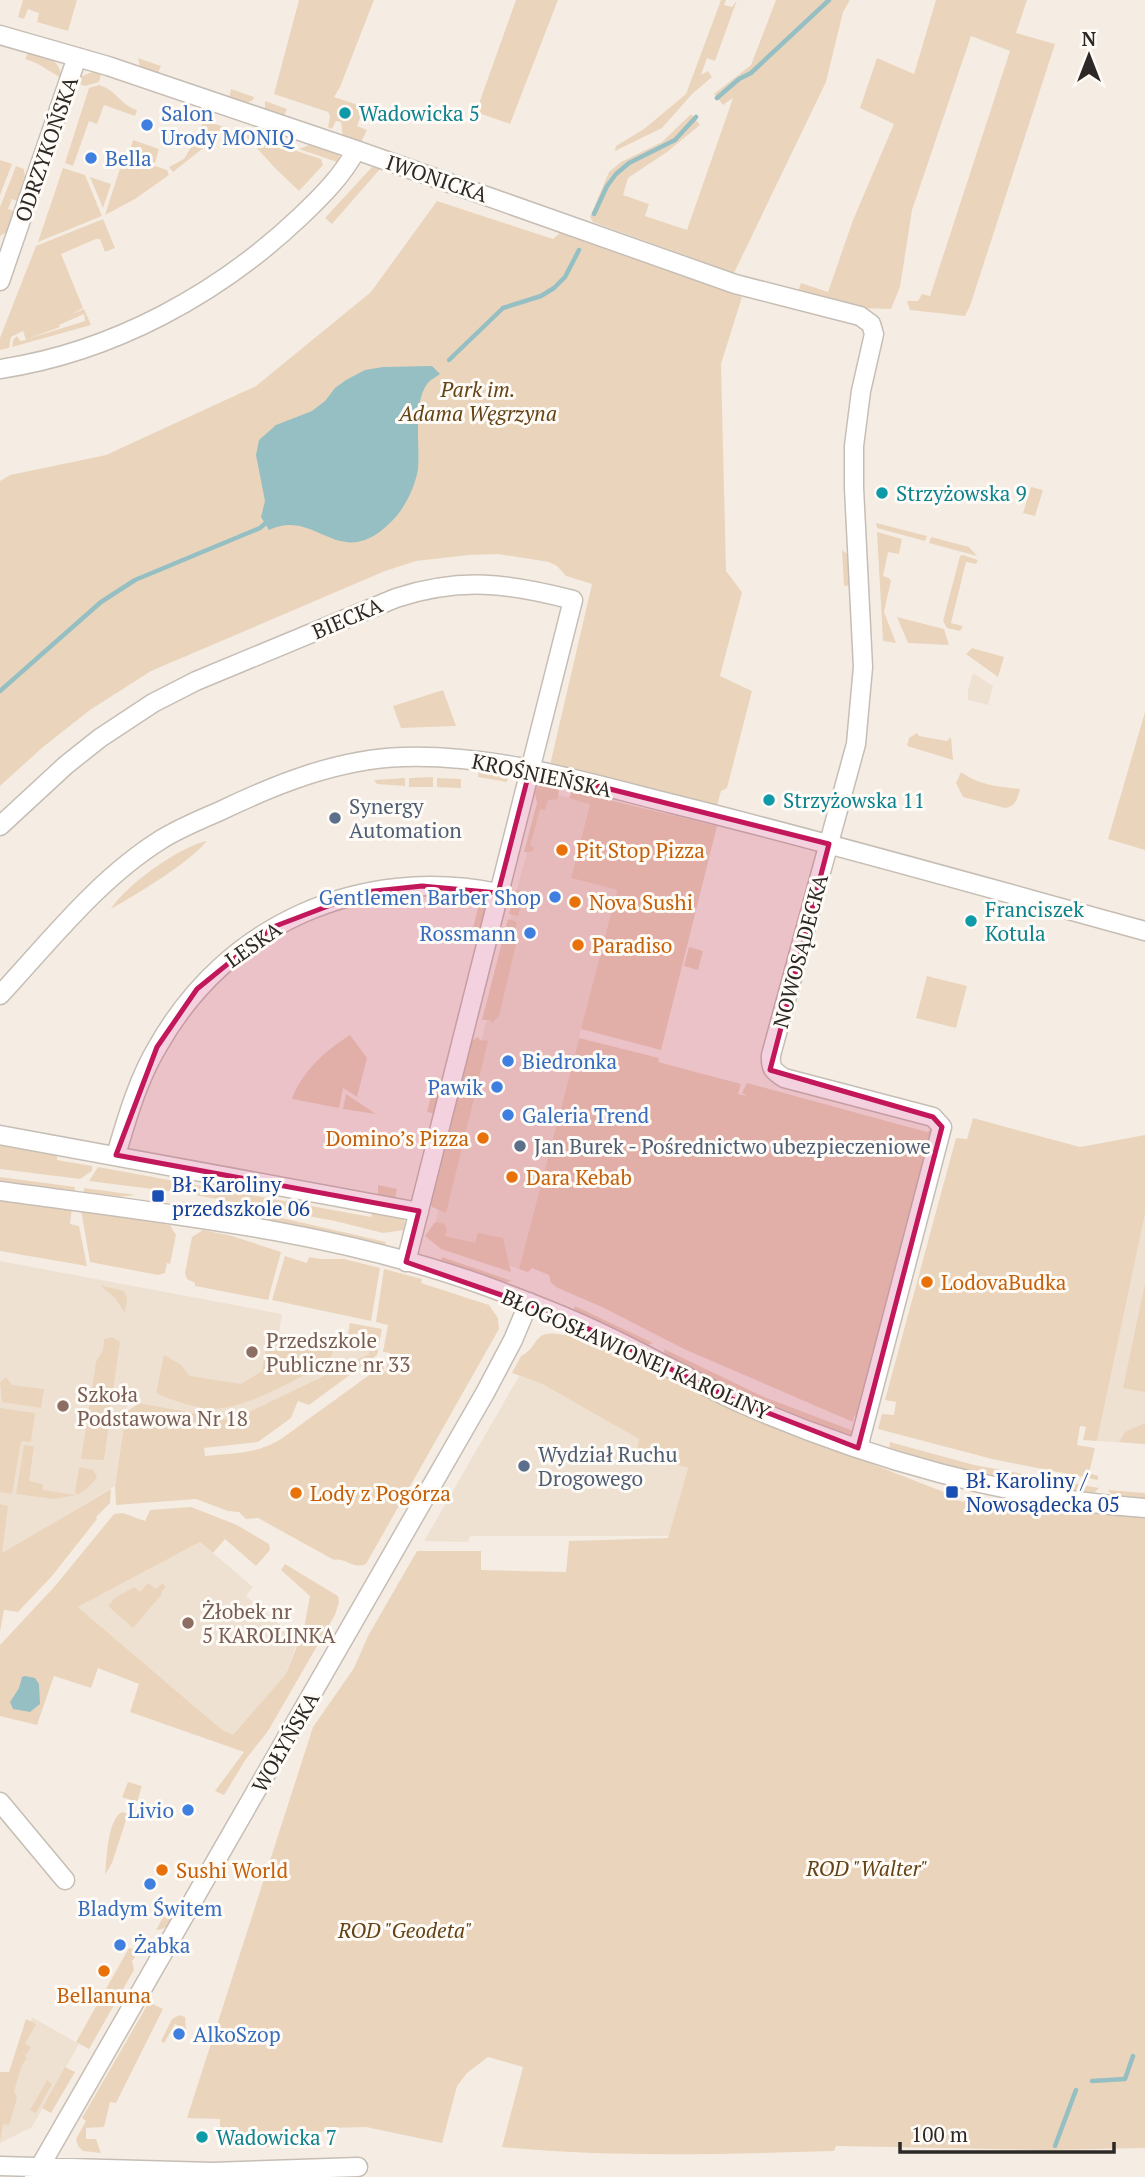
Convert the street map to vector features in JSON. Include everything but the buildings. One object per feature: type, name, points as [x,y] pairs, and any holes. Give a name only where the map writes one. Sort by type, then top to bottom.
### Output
[{"type":"street","name":"IWONICKA","points":[[0,35],[77,57],[356,150],[735,284],[860,316],[871,324]]},
{"type":"street","name":"ODRZYKOŃSKA","points":[[0,281],[77,57]]},
{"type":"street","points":[[0,369],[37,363],[104,342],[193,298],[232,274],[273,243],[344,170],[356,150]]},
{"type":"street","name":"NOWOSĄDECKA","points":[[858,1448],[942,1127],[933,1117],[784,1078],[773,1072],[770,1065],[856,744],[861,701],[862,640],[854,460],[861,391],[874,334],[871,324]]},
{"type":"street","name":"BIECKA","points":[[0,827],[66,765],[100,738],[164,697],[396,598],[418,591],[455,585],[491,583],[573,600],[530,769]]},
{"type":"street","name":"KROŚNIEŃSKA","points":[[0,995],[83,906],[138,855],[187,825],[247,798],[321,771],[354,763],[400,757],[442,757],[530,769],[829,844],[1145,931]]},
{"type":"street","points":[[406,1262],[530,769]]},
{"type":"street","name":"LESKA","points":[[116,1155],[142,1078],[177,1015],[197,989],[225,961],[252,941],[299,913],[329,901],[365,892],[422,886],[498,893]]},
{"type":"street","points":[[0,1135],[419,1212]]},
{"type":"street","name":"BŁOGOSŁAWIONEJ KAROLINY","points":[[0,1191],[240,1226],[406,1262],[529,1302],[606,1335],[732,1399],[858,1448],[981,1483],[1082,1501],[1145,1508]]},
{"type":"street","name":"WOŁYŃSKA","points":[[37,2172],[485,1392],[513,1340],[529,1302]]},
{"type":"street","points":[[0,1802],[65,1880]]},
{"type":"street","points":[[0,2166],[37,2172],[212,2172],[358,2168]]},
{"type":"highlighted area","points":[[530,769],[829,844],[770,1070],[933,1117],[942,1127],[858,1448],[732,1399],[562,1316],[406,1262],[419,1211],[116,1155],[157,1047],[197,989],[273,927],[365,892],[422,886],[498,893]]},
{"type":"shaded area","points":[[973,673],[993,686],[988,705],[968,700]]},
{"type":"shaded area","points":[[558,795],[590,803],[571,878],[617,890],[519,1269],[432,1236],[520,878],[542,801]]},
{"type":"shaded area","points":[[1145,1214],[1145,1444],[1097,1441],[1116,1350]]},
{"type":"shaded area","name":"Szkoła Podstawowa Nr 18","points":[[0,1261],[282,1314],[279,1333],[369,1349],[369,1354],[232,1420],[128,1401],[115,1486],[0,1555]]},
{"type":"shaded area","points":[[519,1376],[542,1384],[640,1439],[636,1454],[688,1468],[669,1536],[470,1536],[468,1542],[424,1541]]},
{"type":"shaded area","name":"Żłobek nr 5 KAROLINKA","points":[[200,1542],[253,1587],[246,1596],[298,1640],[286,1674],[234,1736],[221,1729],[78,1607]]},
{"type":"shaded area","points":[[32,2017],[79,2044],[32,2127],[0,2143],[0,2127]]},
{"type":"green space","points":[[23,0],[77,0],[68,31],[37,22],[39,13],[28,9],[24,19],[18,17]]},
{"type":"green space","points":[[299,0],[374,0],[334,97],[364,107],[357,126],[367,130],[360,144],[343,137],[341,122],[336,121],[332,129],[328,127],[328,112],[274,94]]},
{"type":"green space","points":[[516,0],[558,0],[510,124],[476,112]]},
{"type":"green space","points":[[721,0],[726,0],[724,5],[732,7],[737,0],[715,61],[707,58],[701,75],[708,71],[712,77],[692,94],[662,128],[615,151],[616,146],[644,129],[686,94]]},
{"type":"green space","points":[[776,0],[850,0],[843,12],[826,82],[734,273],[593,222],[590,217],[609,172],[621,162],[662,142],[691,114],[700,125],[667,152],[628,178],[623,195],[649,204],[645,216],[687,230],[733,98],[723,105],[714,94],[751,65]]},
{"type":"green space","points":[[936,0],[1027,0],[1016,33],[1055,44],[970,306],[965,316],[910,310],[907,301],[918,301],[922,294],[930,296],[1010,51],[971,36],[912,210],[900,287],[891,309],[858,308],[800,294],[801,283],[828,292],[853,220],[894,124],[860,108],[877,58],[914,74]]},
{"type":"green space","points":[[29,51],[55,62],[62,78],[25,59]]},
{"type":"green space","points":[[138,58],[161,66],[157,75],[140,68]]},
{"type":"green space","points":[[102,71],[99,82],[85,86],[77,83],[82,76]]},
{"type":"green space","points":[[99,85],[137,110],[135,116],[104,105],[97,124],[89,121],[73,166],[65,163],[89,88]]},
{"type":"green space","points":[[231,89],[254,97],[253,100],[243,105],[229,99]]},
{"type":"green space","points":[[265,101],[287,109],[284,116],[265,110]]},
{"type":"green space","points":[[204,120],[224,127],[207,145],[173,172],[169,167],[184,159],[196,139],[202,142],[206,134],[199,131]]},
{"type":"green space","points":[[243,133],[321,159],[323,165],[299,191]]},
{"type":"green space","points":[[133,140],[159,149],[155,163],[129,154]]},
{"type":"green space","points":[[309,145],[339,155],[340,163],[299,149]]},
{"type":"green space","points":[[124,156],[167,170],[169,175],[135,199],[105,215]]},
{"type":"green space","points":[[0,160],[12,164],[0,195]]},
{"type":"green space","points":[[16,166],[24,169],[25,177],[17,201],[12,199],[8,209],[14,211],[7,232],[0,236],[0,207]]},
{"type":"green space","points":[[372,167],[380,169],[332,224],[325,218]]},
{"type":"green space","points":[[63,168],[85,175],[102,216],[38,242]]},
{"type":"green space","points":[[90,177],[111,184],[103,208]]},
{"type":"green space","name":"Park im. Adama Węgrzyna","points":[[437,201],[553,239],[560,233],[742,297],[721,364],[726,571],[742,592],[720,676],[752,691],[727,788],[721,791],[717,806],[550,765],[592,584],[566,576],[549,562],[498,554],[416,561],[385,571],[151,671],[90,710],[0,786],[0,481],[10,475],[106,455],[256,386],[371,292]]},
{"type":"green space","points":[[103,219],[115,248],[105,252],[100,239],[96,239],[61,254],[83,308],[72,314],[84,309],[91,325],[12,347],[17,336],[20,341],[26,340],[23,331],[11,337],[9,348],[0,350],[0,338],[36,246]],"holes":[[[84,314],[85,321],[27,339],[60,327],[59,325]]]},
{"type":"green space","points":[[1031,487],[1043,490],[1035,516],[1023,513]]},
{"type":"green space","points":[[876,523],[927,536],[925,541],[877,528]]},
{"type":"green space","points":[[877,532],[902,539],[899,554],[888,552],[883,576],[891,581],[884,612],[896,643],[883,641]]},
{"type":"green space","points":[[931,537],[969,547],[977,556],[929,543]]},
{"type":"green space","points":[[842,550],[851,557],[852,585],[844,586]]},
{"type":"green space","points":[[960,556],[978,560],[976,564],[966,562],[951,623],[963,626],[960,631],[947,628],[943,621]]},
{"type":"green space","points":[[897,617],[944,629],[949,645],[908,643]]},
{"type":"green space","points":[[972,648],[1004,657],[998,677],[966,654]]},
{"type":"green space","points":[[443,690],[456,726],[401,728],[393,706]]},
{"type":"green space","points":[[1145,712],[1145,850],[1108,839]]},
{"type":"green space","points":[[917,733],[919,736],[947,741],[951,737],[953,760],[907,746],[909,738]]},
{"type":"green space","points":[[479,770],[509,771],[507,782],[478,777]]},
{"type":"green space","points":[[961,772],[982,783],[1020,789],[1017,799],[1012,806],[1005,808],[963,797],[956,783]]},
{"type":"green space","points":[[433,777],[433,787],[409,787],[409,778]]},
{"type":"green space","points":[[405,778],[405,786],[377,784],[374,780]]},
{"type":"green space","points":[[437,778],[461,779],[461,788],[437,787]]},
{"type":"green space","points":[[545,784],[559,787],[558,799],[548,800],[545,810],[540,809],[530,846],[535,848],[531,852],[524,852],[537,803],[537,787]]},
{"type":"green space","points":[[572,791],[717,826],[661,1050],[581,1029],[617,890],[571,878],[590,804],[569,798]]},
{"type":"green space","points":[[207,841],[175,869],[111,909],[128,889],[154,868],[183,850]]},
{"type":"green space","points":[[515,890],[524,891],[518,916],[509,914]]},
{"type":"green space","points":[[481,895],[489,904],[480,943],[470,941]]},
{"type":"green space","points":[[508,919],[517,922],[514,935],[518,936],[499,1016],[492,1023],[491,1020],[482,1020]]},
{"type":"green space","points":[[689,947],[703,951],[698,970],[684,966]]},
{"type":"green space","points":[[927,976],[967,986],[956,1028],[916,1018]]},
{"type":"green space","points":[[350,1035],[367,1058],[357,1097],[343,1088],[339,1108],[292,1099],[302,1079],[316,1062]]},
{"type":"green space","points":[[478,1037],[488,1041],[446,1213],[432,1207],[428,1197],[470,1042]]},
{"type":"green space","points":[[579,1038],[659,1058],[658,1062],[741,1084],[738,1094],[747,1096],[742,1093],[747,1083],[927,1132],[930,1130],[932,1136],[859,1417],[854,1416],[853,1422],[684,1349],[558,1288],[551,1283],[549,1275],[532,1268],[528,1272],[519,1269]]},
{"type":"green space","points":[[434,1084],[444,1086],[437,1114],[427,1112]]},
{"type":"green space","points":[[346,1094],[376,1114],[343,1109]]},
{"type":"green space","points":[[973,1118],[1080,1147],[1145,1135],[1145,1214],[1097,1441],[1083,1440],[1086,1427],[1080,1426],[1077,1445],[1095,1448],[1089,1473],[1098,1476],[1098,1480],[992,1459],[878,1429],[882,1414],[894,1415],[896,1402],[885,1400],[956,1138],[967,1139]]},
{"type":"green space","points":[[0,1140],[57,1152],[57,1160],[92,1166],[92,1171],[80,1179],[0,1169]]},
{"type":"green space","points":[[98,1167],[371,1217],[373,1211],[402,1216],[405,1222],[404,1230],[383,1233],[335,1221],[184,1193],[89,1181]]},
{"type":"green space","points":[[0,1177],[75,1187],[74,1193],[0,1183]]},
{"type":"green space","points":[[378,1185],[397,1189],[395,1198],[378,1195]]},
{"type":"green space","points":[[84,1188],[136,1195],[109,1198],[83,1195]]},
{"type":"green space","points":[[0,1200],[72,1209],[70,1224],[79,1226],[87,1266],[0,1251]]},
{"type":"green space","points":[[180,1201],[282,1218],[386,1242],[384,1249],[226,1216]]},
{"type":"green space","points":[[81,1210],[170,1225],[176,1235],[170,1264],[167,1263],[165,1273],[158,1275],[90,1262]]},
{"type":"green space","points":[[435,1222],[444,1224],[447,1229],[445,1236],[475,1243],[478,1233],[503,1238],[511,1272],[441,1249],[425,1236]]},
{"type":"green space","points":[[203,1230],[281,1252],[268,1300],[195,1286],[195,1283],[187,1279],[185,1273],[192,1237]]},
{"type":"green space","points":[[285,1256],[307,1263],[309,1257],[344,1259],[380,1268],[371,1321],[272,1300]]},
{"type":"green space","points":[[442,1257],[512,1281],[502,1283],[440,1263]]},
{"type":"green space","points":[[384,1269],[422,1279],[421,1283],[489,1305],[498,1318],[499,1329],[366,1564],[357,1565],[334,1560],[258,1518],[246,1519],[239,1512],[228,1511],[196,1499],[116,1505],[115,1486],[126,1412],[139,1403],[232,1420],[369,1354],[369,1349],[346,1345],[350,1323],[382,1329],[377,1355],[309,1405],[298,1401],[291,1418],[258,1442],[204,1448],[205,1456],[235,1453],[272,1444],[383,1365],[385,1373],[390,1353],[383,1352],[388,1325],[376,1322]]},
{"type":"green space","points":[[1145,1283],[1145,1392],[1123,1388]]},
{"type":"green space","points":[[100,1285],[124,1291],[127,1298],[125,1313],[115,1298]]},
{"type":"green space","points":[[575,1306],[653,1343],[646,1346],[573,1312]]},
{"type":"green space","points":[[567,1329],[736,1411],[949,1494],[948,1498],[964,1502],[966,1498],[990,1503],[1013,1498],[1145,1516],[1145,2148],[1049,2150],[836,2146],[834,2151],[668,2154],[585,2153],[502,2147],[523,2067],[488,2057],[467,2073],[457,2086],[442,2143],[366,2127],[331,2128],[283,2147],[220,2147],[220,2119],[187,2118],[313,1727],[354,1668],[368,1636],[417,1551],[481,1551],[481,1570],[566,1572],[569,1541],[668,1538],[688,1468],[636,1454],[639,1439],[542,1384],[512,1373],[521,1356],[532,1348],[541,1336],[553,1333],[564,1335]]},
{"type":"green space","points":[[112,1337],[120,1342],[109,1417],[94,1412],[93,1415],[88,1414],[96,1362],[103,1350],[104,1339]]},
{"type":"green space","points":[[268,1340],[333,1351],[329,1363],[257,1398],[227,1408],[201,1407],[156,1393],[164,1355],[180,1364],[190,1376],[241,1384],[262,1371]]},
{"type":"green space","points":[[664,1349],[764,1397],[856,1432],[848,1437],[801,1419],[665,1356]]},
{"type":"green space","points":[[6,1377],[12,1385],[44,1389],[41,1408],[2,1402],[0,1382]]},
{"type":"green space","points":[[0,1408],[35,1413],[31,1442],[21,1441],[12,1494],[0,1492]]},
{"type":"green space","points":[[87,1420],[109,1424],[104,1460],[81,1459]]},
{"type":"green space","points":[[1145,1423],[1145,1444],[1119,1442],[1125,1432]]},
{"type":"green space","points":[[890,1442],[974,1465],[1099,1488],[1093,1494],[1083,1493],[971,1472],[889,1449]]},
{"type":"green space","points":[[24,1445],[34,1446],[29,1481],[43,1484],[43,1490],[76,1495],[54,1499],[16,1494]]},
{"type":"green space","points":[[79,1467],[94,1470],[97,1478],[77,1495],[75,1492]]},
{"type":"green space","points":[[111,1489],[110,1503],[96,1517],[52,1576],[18,1612],[4,1610],[0,1632],[0,1504],[8,1506],[2,1553]]},
{"type":"green space","points":[[1108,1490],[1145,1493],[1145,1498],[1117,1497]]},
{"type":"green space","points":[[191,1507],[237,1525],[269,1544],[270,1550],[256,1566],[225,1539],[213,1553],[200,1542],[78,1607],[221,1729],[233,1735],[286,1674],[304,1628],[310,1596],[281,1570],[285,1564],[338,1596],[339,1602],[335,1615],[268,1731],[246,1759],[224,1795],[215,1791],[244,1752],[130,1712],[139,1684],[98,1668],[91,1688],[54,1676],[37,1725],[0,1716],[0,1645],[55,1586],[114,1514],[123,1513],[145,1521],[150,1510]]},
{"type":"green space","points":[[148,1583],[156,1589],[162,1583],[166,1587],[133,1628],[108,1606],[115,1598],[134,1587],[140,1592]]},
{"type":"green space","points":[[128,1782],[142,1786],[137,1802],[122,1797]]},
{"type":"green space","points":[[122,1812],[128,1814],[112,1863],[105,1875],[113,1823]]},
{"type":"green space","points":[[168,1908],[177,1913],[166,1927],[156,1930]]},
{"type":"green space","points":[[129,1948],[133,1949],[135,1957],[132,1961],[134,1970],[89,2049],[76,2042]]},
{"type":"green space","points":[[149,2002],[163,2009],[116,2103],[110,2102],[104,2127],[86,2128],[86,2139],[96,2139],[101,2153],[83,2151],[76,2139],[86,2121],[82,2118]]},
{"type":"green space","points":[[179,2015],[185,2017],[186,2030],[175,2024],[164,2043],[161,2041],[172,2019]]},
{"type":"green space","points":[[26,2019],[36,2024],[25,2044],[31,2047],[25,2056],[27,2058],[14,2091],[17,2098],[9,2125],[3,2124],[0,2142],[0,2072],[9,2072]]},
{"type":"green space","points":[[65,2067],[75,2072],[51,2113],[42,2108]]},
{"type":"green space","points":[[47,2080],[52,2084],[36,2113],[30,2110]]},
{"type":"water","points":[[432,366],[440,374],[427,384],[420,402],[417,476],[397,516],[373,536],[357,542],[342,542],[301,526],[286,525],[269,530],[261,517],[265,501],[256,455],[259,440],[276,425],[312,411],[325,401],[335,388],[365,370]]},
{"type":"water","points":[[25,1676],[35,1678],[39,1684],[40,1704],[30,1712],[13,1709],[10,1702]]},
{"type":"waterway","points":[[717,98],[739,79],[751,73],[829,0]]},
{"type":"waterway","points":[[594,214],[607,186],[616,174],[629,163],[675,140],[696,117]]},
{"type":"waterway","points":[[449,360],[503,308],[541,296],[554,288],[565,277],[579,250]]},
{"type":"waterway","points":[[0,691],[101,602],[135,580],[260,528],[268,521]]},
{"type":"waterway","points":[[1092,2081],[1125,2079],[1133,2056]]},
{"type":"waterway","points":[[1055,2146],[1076,2090]]},
{"type":"place","name":"Wadowicka 5","points":[[345,113]]},
{"type":"place","name":"Salon Urody MONIQ","points":[[147,125]]},
{"type":"place","name":"Bella","points":[[91,158]]},
{"type":"place","name":"Strzyżowska 9","points":[[882,493]]},
{"type":"place","name":"Strzyżowska 11","points":[[769,800]]},
{"type":"place","name":"Synergy Automation","points":[[335,818]]},
{"type":"place","name":"Pit Stop Pizza","points":[[562,850]]},
{"type":"place","name":"Gentlemen Barber Shop","points":[[555,897]]},
{"type":"place","name":"Nova Sushi","points":[[575,902]]},
{"type":"place","name":"Franciszek Kotula","points":[[971,921]]},
{"type":"place","name":"Rossmann","points":[[530,933]]},
{"type":"place","name":"Paradiso","points":[[578,945]]},
{"type":"place","name":"Biedronka","points":[[508,1061]]},
{"type":"place","name":"Pawik","points":[[497,1087]]},
{"type":"place","name":"Galeria Trend","points":[[508,1115]]},
{"type":"place","name":"Domino’s Pizza","points":[[483,1138]]},
{"type":"place","name":"Jan Burek - Pośrednictwo ubezpieczeniowe","points":[[520,1146]]},
{"type":"place","name":"Dara Kebab","points":[[512,1177]]},
{"type":"place","name":"Bł. Karoliny przedszkole 06","points":[[158,1196]]},
{"type":"place","name":"LodovaBudka","points":[[927,1282]]},
{"type":"place","name":"Przedszkole Publiczne nr 33","points":[[252,1352]]},
{"type":"place","name":"Szkoła Podstawowa Nr 18","points":[[63,1406]]},
{"type":"place","name":"Wydział Ruchu Drogowego","points":[[524,1466]]},
{"type":"place","name":"Bł. Karoliny / Nowosądecka 05","points":[[952,1492]]},
{"type":"place","name":"Lody z Pogórza","points":[[296,1493]]},
{"type":"place","name":"Żłobek nr 5 KAROLINKA","points":[[188,1623]]},
{"type":"place","name":"Livio","points":[[188,1810]]},
{"type":"place","name":"Sushi World","points":[[162,1870]]},
{"type":"place","name":"Bladym Świtem","points":[[150,1884]]},
{"type":"place","name":"Żabka","points":[[120,1945]]},
{"type":"place","name":"Bellanuna","points":[[104,1971]]},
{"type":"place","name":"AlkoSzop","points":[[179,2034]]},
{"type":"place","name":"Wadowicka 7","points":[[202,2137]]},
{"type":"park label","name":"ROD \"Walter\"","points":[[867,1868]]},
{"type":"park label","name":"ROD \"Geodeta\"","points":[[405,1930]]}]
